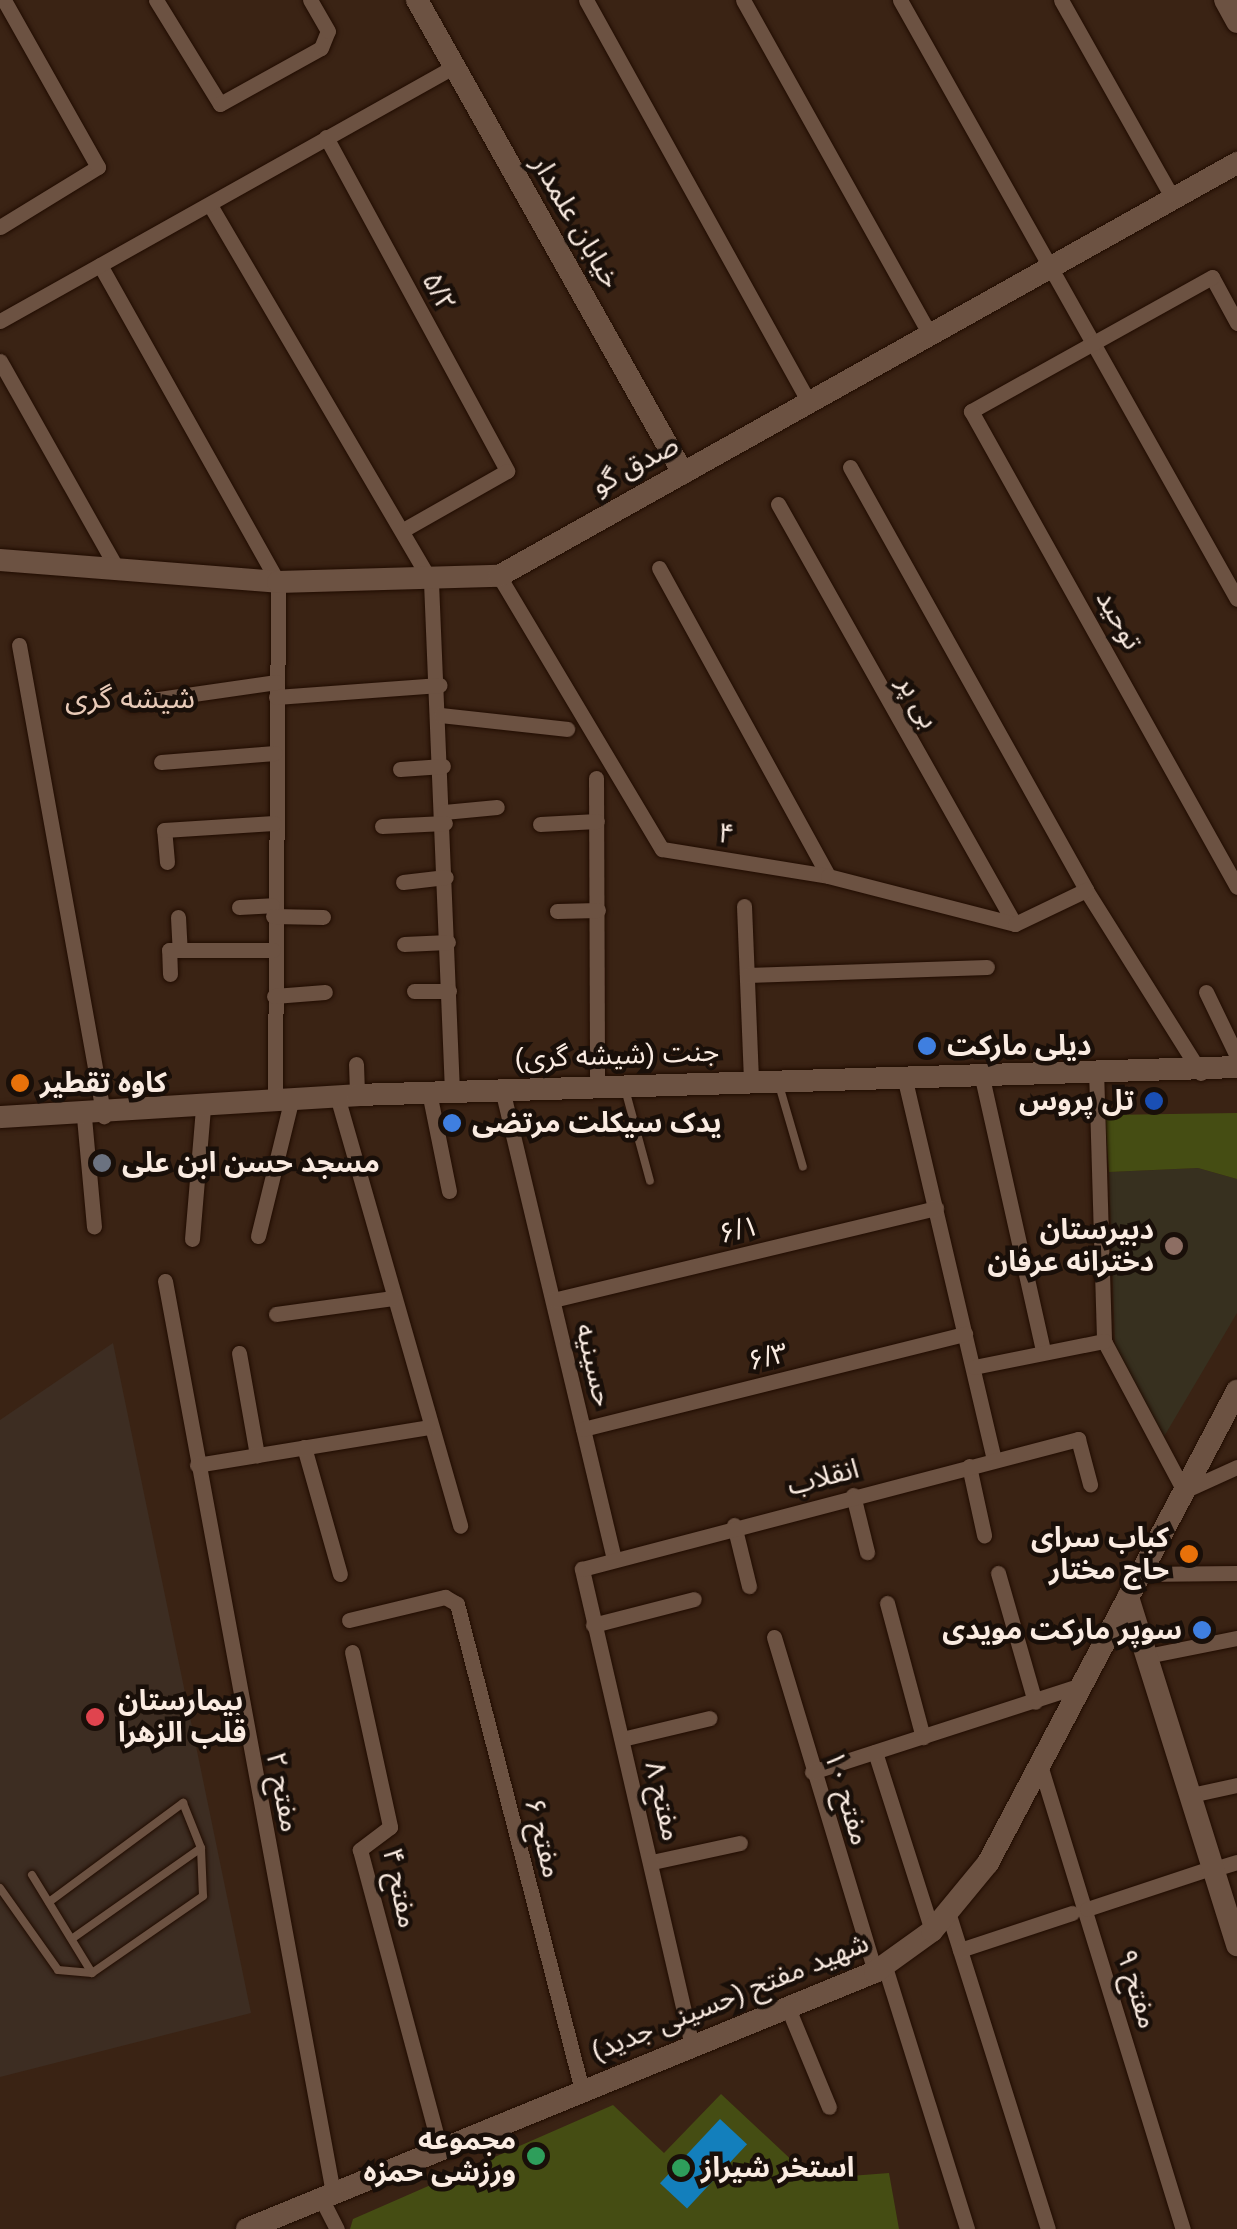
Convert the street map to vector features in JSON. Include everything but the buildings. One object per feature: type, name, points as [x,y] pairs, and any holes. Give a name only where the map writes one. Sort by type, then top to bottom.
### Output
[{"type":"street","points":[[0,227],[98,167],[4,0]]},
{"type":"street","points":[[156,0],[220,104],[328,39],[310,0]]},
{"type":"street","name":"خیابان علمدار","points":[[417,0],[684,472]]},
{"type":"street","points":[[586,0],[810,402]]},
{"type":"street","points":[[743,0],[930,334]]},
{"type":"street","points":[[900,0],[1237,598]]},
{"type":"street","points":[[1061,0],[1173,199]]},
{"type":"street","points":[[1225,0],[1237,22]]},
{"type":"street","points":[[0,321],[454,67]]},
{"type":"street","name":"۵/۲","points":[[326,137],[506,471],[404,530]]},
{"type":"street","name":"صدق گو","points":[[0,560],[121,575],[278,582],[431,582],[498,576],[1237,163]]},
{"type":"street","points":[[210,205],[404,530],[431,582],[440,684],[448,909],[449,990],[440,1092],[449,1192]]},
{"type":"street","points":[[100,265],[278,582],[273,950],[283,1102],[258,1236]]},
{"type":"street","points":[[1093,343],[1212,277],[1237,323]]},
{"type":"street","name":"توحید","points":[[1093,343],[971,411],[1224,855],[1237,887]]},
{"type":"street","points":[[0,361],[121,575]]},
{"type":"street","points":[[850,467],[1086,890],[1201,1073],[1237,1084]]},
{"type":"street","name":"بی پر","points":[[778,504],[1015,924]]},
{"type":"street","points":[[658,568],[828,876]]},
{"type":"street","name":"۴","points":[[498,576],[662,848],[828,876],[1015,924]]},
{"type":"street","points":[[19,645],[72,936],[94,1116],[94,1228]]},
{"type":"street","points":[[131,703],[276,690],[440,684]]},
{"type":"street","points":[[441,715],[567,729]]},
{"type":"street","points":[[162,762],[275,753]]},
{"type":"street","points":[[400,769],[442,766]]},
{"type":"street","points":[[596,778],[596,1086]]},
{"type":"street","points":[[382,826],[498,808]]},
{"type":"street","points":[[540,824],[598,821]]},
{"type":"street","points":[[167,862],[164,830],[274,822]]},
{"type":"street","points":[[403,882],[446,877]]},
{"type":"street","points":[[1015,924],[1086,890]]},
{"type":"street","points":[[239,906],[323,917]]},
{"type":"street","points":[[744,906],[751,1081]]},
{"type":"street","points":[[557,911],[598,910]]},
{"type":"street","points":[[178,917],[180,950]]},
{"type":"street","points":[[404,944],[448,942]]},
{"type":"street","points":[[170,974],[169,950],[273,950]]},
{"type":"street","points":[[747,975],[987,967]]},
{"type":"street","points":[[414,992],[449,990]]},
{"type":"street","points":[[274,996],[324,992]]},
{"type":"street","points":[[1206,992],[1237,1056]]},
{"type":"street","points":[[356,1064],[347,1095],[367,1202],[460,1526]]},
{"type":"street","name":"جنت (شیشه گری)","points":[[0,1117],[94,1116],[347,1095],[1096,1070],[1201,1073],[1237,1067]]},
{"type":"street","points":[[1096,1070],[1104,1341],[1184,1491],[1237,1466]]},
{"type":"street","points":[[981,1073],[1043,1350]]},
{"type":"street","points":[[904,1076],[994,1460]]},
{"type":"street","name":"حسینیه","points":[[502,1089],[613,1556]]},
{"type":"street","points":[[192,1239],[203,1108]]},
{"type":"street","name":"۶/۱","points":[[553,1300],[936,1208]]},
{"type":"street","name":"مفتح ۲","points":[[164,1282],[327,2195],[337,2229]]},
{"type":"street","points":[[276,1314],[393,1298]]},
{"type":"street","name":"۶/۳","points":[[583,1429],[965,1334]]},
{"type":"street","points":[[974,1367],[1043,1350],[1104,1341]]},
{"type":"street","points":[[239,1354],[257,1455]]},
{"type":"street","name":"شهید مفتح (حسینی جدید)","points":[[247,2229],[880,1970],[932,1931],[988,1863],[1237,1392]]},
{"type":"street","points":[[197,1465],[430,1426]]},
{"type":"street","name":"انقلاب","points":[[582,1569],[613,1556],[1078,1438],[1090,1484]]},
{"type":"street","points":[[304,1447],[340,1574]]},
{"type":"street","points":[[969,1466],[984,1536]]},
{"type":"street","points":[[852,1496],[867,1552]]},
{"type":"street","points":[[734,1525],[749,1586]]},
{"type":"street","name":"مفتح ۸","points":[[582,1569],[692,2046]]},
{"type":"street","points":[[998,1573],[1035,1702]]},
{"type":"street","points":[[1138,1574],[1237,1573]]},
{"type":"street","points":[[1128,1597],[1191,1795],[1222,1866],[1235,1933]]},
{"type":"street","name":"مفتح ۶","points":[[349,1620],[452,1599],[582,2090]]},
{"type":"street","points":[[593,1624],[694,1599]]},
{"type":"street","points":[[887,1604],[924,1737]]},
{"type":"street","name":"مفتح ۱۰","points":[[774,1637],[812,1772],[968,2229]]},
{"type":"street","points":[[1148,1656],[1237,1638]]},
{"type":"street","name":"مفتح ۴","points":[[352,1652],[390,1827],[360,1850],[440,2148]]},
{"type":"street","points":[[812,1772],[1082,1685]]},
{"type":"street","points":[[622,1739],[710,1718]]},
{"type":"street","points":[[875,1752],[932,1931]]},
{"type":"street","name":"مفتح ۹","points":[[1040,1764],[1080,1911],[1183,2229]]},
{"type":"street","points":[[1191,1795],[1237,1786]]},
{"type":"street","points":[[652,1862],[740,1843]]},
{"type":"street","points":[[960,1950],[1222,1866]]},
{"type":"street","points":[[948,1912],[1048,2229]]},
{"type":"street","points":[[788,2008],[828,2108]]},
{"type":"lane","points":[[777,1080],[804,1167]]},
{"type":"lane","points":[[624,1085],[650,1181]]},
{"type":"lane","points":[[0,1888],[58,1970],[92,1972],[203,1896],[202,1848],[184,1803],[49,1902]]},
{"type":"lane","points":[[72,1938],[202,1848]]},
{"type":"lane","points":[[32,1875],[92,1972]]},
{"type":"shaded area","name":"دبیرستان دخترانه عرفان","points":[[1198,1168],[1237,1179],[1237,1313],[1162,1440],[1115,1347],[1109,1172]]},
{"type":"shaded area","name":"بیمارستان قلب الزهرا","points":[[113,1343],[251,2013],[0,2077],[0,1420]]},
{"type":"green space","points":[[1237,1113],[1237,1179],[1198,1168],[1109,1172],[1105,1115]]},
{"type":"green space","points":[[721,2094],[798,2166],[837,2177],[889,2173],[899,2229],[350,2229],[353,2219],[613,2105],[664,2153]]},
{"type":"water","points":[[720,2119],[747,2144],[687,2209],[660,2183]]},
{"type":"place","name":"دیلی مارکت","points":[[927,1046]]},
{"type":"place","name":"کاوه تقطیر","points":[[20,1083]]},
{"type":"place","name":"تل پروس","points":[[1154,1101]]},
{"type":"place","name":"یدک سیکلت مرتضی","points":[[452,1123]]},
{"type":"place","name":"مسجد حسن ابن علی","points":[[102,1163]]},
{"type":"place","name":"دبیرستان دخترانه عرفان","points":[[1174,1246]]},
{"type":"place","name":"کباب سرای حاج مختار","points":[[1189,1554]]},
{"type":"place","name":"سوپر مارکت مویدی","points":[[1202,1630]]},
{"type":"place","name":"بیمارستان قلب الزهرا","points":[[95,1717]]},
{"type":"place","name":"مجموعه ورزشی حمزه","points":[[536,2156]]},
{"type":"place","name":"استخر شیراز","points":[[681,2168]]},
{"type":"district","name":"شیشه گری","points":[[130,698]]}]
